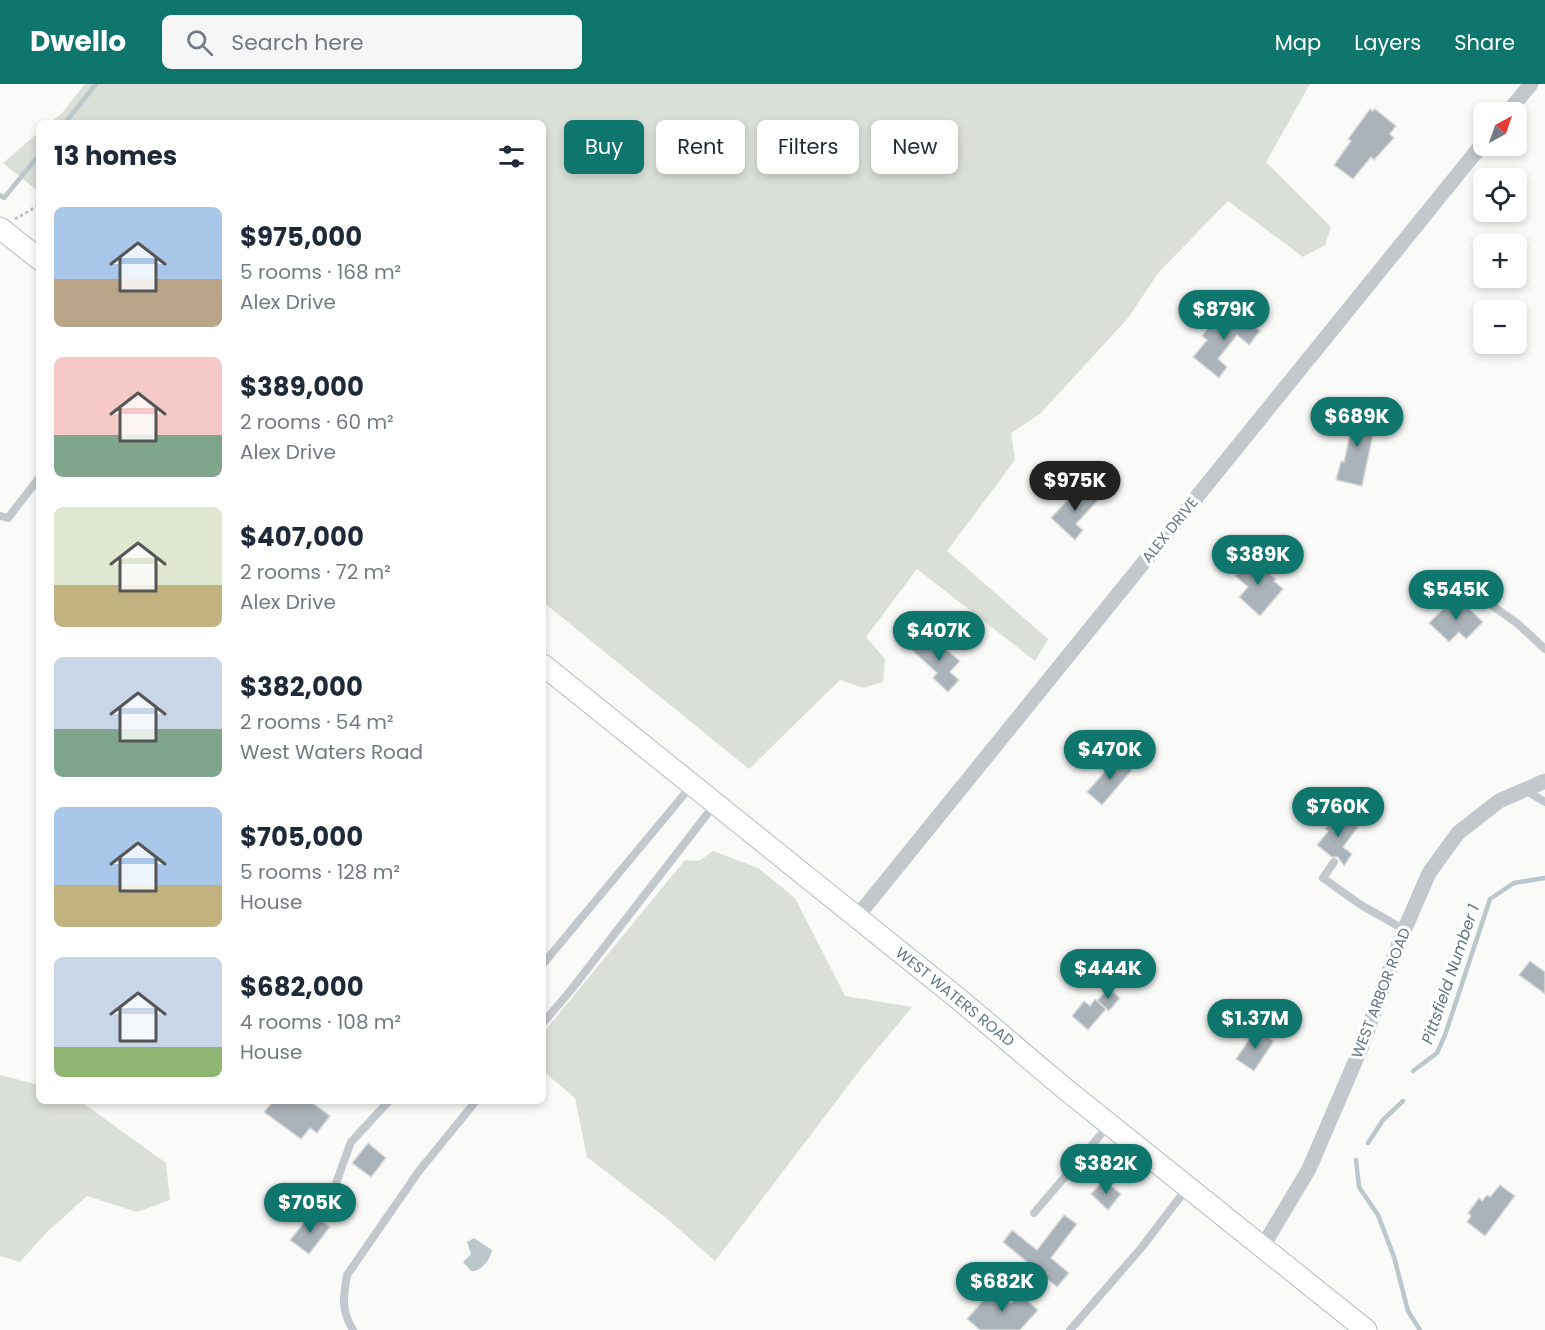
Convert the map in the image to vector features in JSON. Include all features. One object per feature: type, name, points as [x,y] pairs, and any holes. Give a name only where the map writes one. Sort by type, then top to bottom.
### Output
[{"type":"street","points":[[1516,102],[1531,84]]},
{"type":"street","name":"ALEX DRIVE","points":[[856,918],[1473,156]]},
{"type":"street","points":[[1,229],[36,258]]},
{"type":"street","name":"WEST WATERS ROAD","points":[[546,667],[1366,1330]]},
{"type":"street","name":"WEST ARBOR ROAD","points":[[1263,1246],[1309,1169],[1361,1048],[1429,873],[1458,833],[1499,801],[1545,781]]},
{"type":"lane","points":[[0,516],[8,518],[36,482]]},
{"type":"lane","points":[[1479,596],[1518,624],[1545,649]]},
{"type":"lane","points":[[546,960],[693,784]]},
{"type":"lane","points":[[1525,790],[1545,802]]},
{"type":"lane","points":[[546,1019],[716,803]]},
{"type":"lane","points":[[1334,862],[1323,878],[1361,905],[1405,930]]},
{"type":"lane","points":[[331,1197],[351,1142],[386,1104]]},
{"type":"lane","points":[[353,1330],[345,1315],[344,1292],[347,1275],[420,1171],[474,1104]]},
{"type":"lane","points":[[1034,1214],[1110,1124]]},
{"type":"lane","points":[[1070,1330],[1142,1247],[1188,1187]]},
{"type":"path","points":[[1,229],[20,214],[36,206]]},
{"type":"shaded area","points":[[85,84],[1310,84],[1266,162],[1331,227],[1325,245],[1303,257],[1228,201],[1159,272],[1128,318],[1040,414],[1011,433],[1015,460],[947,551],[1048,639],[1035,661],[917,569],[866,637],[885,659],[883,682],[863,688],[840,680],[749,769],[546,604],[546,120],[54,120]]},
{"type":"shaded area","points":[[36,135],[36,190],[3,163]]},
{"type":"shaded area","points":[[713,851],[758,868],[795,898],[845,996],[912,1007],[860,1070],[715,1261],[665,1217],[587,1157],[575,1098],[546,1074],[546,1029],[685,860],[699,861]]},
{"type":"shaded area","points":[[0,1075],[36,1084],[36,1104],[84,1104],[166,1163],[170,1200],[137,1212],[87,1196],[46,1233],[20,1262],[0,1256]]},
{"type":"shaded area","points":[[474,1238],[492,1250],[484,1265],[478,1270],[471,1271],[463,1262],[471,1254],[467,1242]]},
{"type":"building","points":[[1370,109],[1373,111],[1375,109],[1396,126],[1390,134],[1394,138],[1374,160],[1371,157],[1353,179],[1334,165],[1351,141],[1348,139]]},
{"type":"building","points":[[1232,308],[1260,331],[1249,345],[1237,335],[1218,359],[1227,367],[1219,378],[1193,357],[1207,340],[1202,336],[1210,325],[1215,329]]},
{"type":"building","points":[[1352,410],[1377,416],[1362,486],[1336,480],[1341,461],[1344,462]]},
{"type":"building","points":[[1086,487],[1099,499],[1076,524],[1083,530],[1075,540],[1051,518],[1076,491],[1079,494]]},
{"type":"building","points":[[1251,557],[1276,579],[1274,581],[1283,589],[1260,616],[1239,597],[1248,587],[1235,576]]},
{"type":"building","points":[[1456,596],[1483,622],[1466,639],[1459,632],[1449,642],[1429,623]]},
{"type":"building","points":[[925,637],[934,644],[936,641],[960,661],[950,672],[959,680],[948,692],[933,678],[937,673],[913,651]]},
{"type":"building","points":[[1118,757],[1132,770],[1102,805],[1087,792]]},
{"type":"building","points":[[1338,812],[1358,827],[1343,847],[1352,854],[1344,866],[1338,857],[1332,857],[1317,845],[1328,831],[1325,829]]},
{"type":"building","points":[[1530,961],[1545,972],[1545,994],[1519,975]]},
{"type":"building","points":[[1108,988],[1120,998],[1109,1011],[1097,1001]]},
{"type":"building","points":[[1095,999],[1106,1009],[1088,1030],[1072,1016],[1084,1001],[1090,1006]]},
{"type":"building","points":[[1256,1029],[1274,1041],[1254,1071],[1236,1059]]},
{"type":"building","points":[[271,1104],[314,1104],[330,1116],[317,1133],[310,1128],[301,1139],[264,1112]]},
{"type":"building","points":[[368,1143],[386,1158],[371,1177],[352,1163]]},
{"type":"building","points":[[1104,1180],[1121,1194],[1108,1210],[1091,1194]]},
{"type":"building","points":[[1500,1185],[1515,1196],[1485,1236],[1467,1222],[1471,1216],[1468,1213],[1479,1198],[1482,1201],[1487,1195],[1490,1197]]},
{"type":"building","points":[[312,1213],[330,1227],[309,1254],[290,1240]]},
{"type":"building","points":[[1064,1215],[1077,1224],[1051,1258],[1069,1273],[1057,1287],[1003,1242],[1012,1230],[1037,1250]]},
{"type":"building","points":[[994,1288],[1011,1303],[1019,1293],[1038,1310],[1020,1330],[980,1330],[967,1319]]},
{"type":"waterway","points":[[67,120],[96,84]]},
{"type":"waterway","points":[[0,195],[4,198],[36,159]]},
{"type":"waterway","name":"Pittsfield Number 1","points":[[1413,1071],[1437,1053],[1490,899],[1514,883],[1545,878]]},
{"type":"waterway","points":[[1368,1143],[1383,1120],[1403,1101]]},
{"type":"waterway","name":"Pittsfield Number 1","points":[[1356,1160],[1359,1187],[1378,1215],[1394,1257],[1408,1311],[1420,1330]]}]
